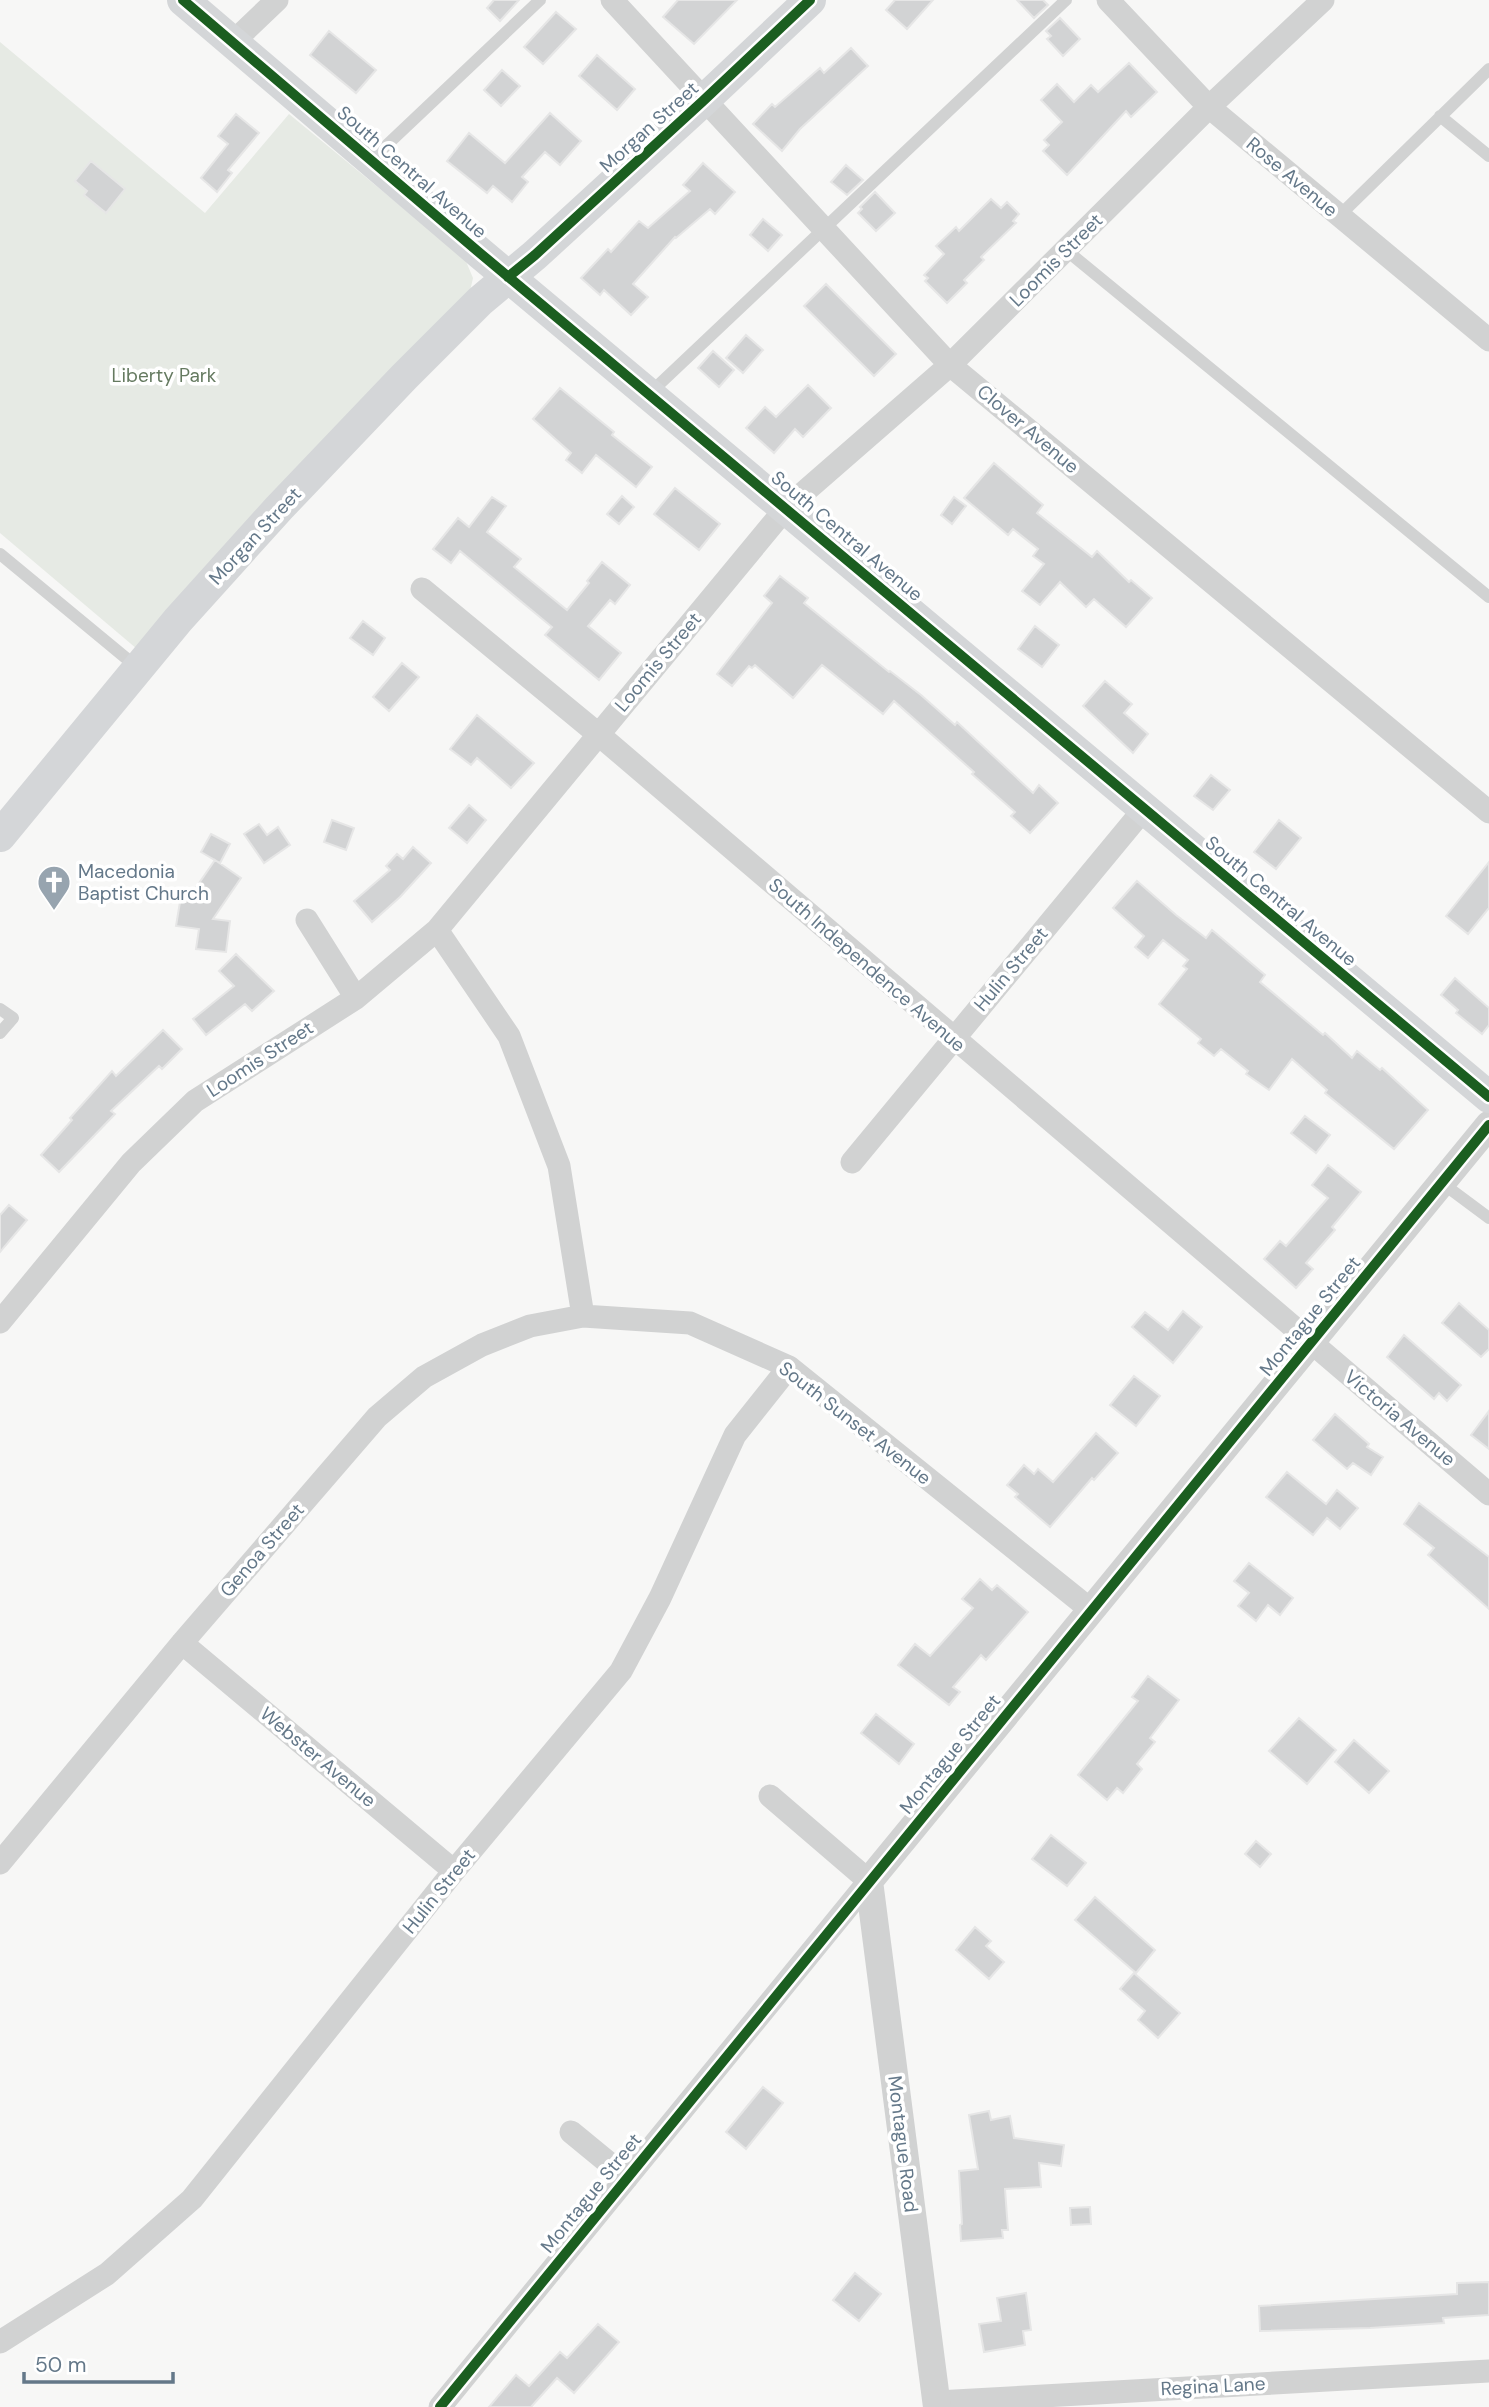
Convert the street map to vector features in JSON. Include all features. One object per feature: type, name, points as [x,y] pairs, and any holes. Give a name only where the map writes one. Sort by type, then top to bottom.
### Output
[{"type":"main road","name":"South Central Avenue","points":[[183,0],[508,276],[1489,1097]]},
{"type":"main road","name":"Morgan Street","points":[[0,836],[178,620],[279,508],[480,300],[534,255],[810,0]]},
{"type":"street","points":[[233,42],[277,0]]},
{"type":"street","name":"Clover Avenue","points":[[612,0],[950,365],[1489,811]]},
{"type":"street","name":"Rose Avenue","points":[[1108,0],[1209,107],[1489,340]]},
{"type":"street","name":"Loomis Street","points":[[0,1322],[131,1163],[195,1101],[356,998],[437,930],[786,508],[950,365],[1209,107],[1323,0]]},
{"type":"street","name":"South Independence Avenue","points":[[422,589],[598,734],[1311,1342]]},
{"type":"street","name":"Hulin Street","points":[[852,1162],[1144,809]]},
{"type":"street","points":[[307,920],[356,998]]},
{"type":"street","points":[[437,930],[509,1035],[559,1166],[583,1316]]},
{"type":"street","name":"Montague Street","points":[[440,2407],[1489,1125]]},
{"type":"street","name":"South Sunset Avenue","points":[[583,1316],[691,1323],[789,1367],[1091,1610]]},
{"type":"street","name":"Genoa Street","points":[[0,1863],[182,1643],[377,1417],[424,1377],[482,1345],[530,1326],[583,1316]]},
{"type":"street","name":"Victoria Avenue","points":[[1311,1342],[1489,1494]]},
{"type":"street","name":"Hulin Street","points":[[0,2342],[107,2274],[192,2199],[454,1871],[621,1671],[660,1598],[735,1435],[789,1367]]},
{"type":"street","name":"Webster Avenue","points":[[182,1643],[454,1871]]},
{"type":"street","points":[[770,1796],[869,1881]]},
{"type":"street","name":"Montague Road","points":[[869,1881],[937,2404]]},
{"type":"street","points":[[571,2132],[627,2178]]},
{"type":"street","name":"Regina Lane","points":[[937,2404],[1489,2371]]},
{"type":"lane","points":[[371,159],[541,0]]},
{"type":"lane","points":[[650,393],[1066,0]]},
{"type":"lane","points":[[1339,216],[1489,69]]},
{"type":"lane","points":[[1440,116],[1489,156]]},
{"type":"lane","points":[[1066,250],[1489,597]]},
{"type":"lane","points":[[0,554],[138,668]]},
{"type":"lane","points":[[0,1009],[12,1018],[0,1033]]},
{"type":"lane","points":[[1441,1182],[1489,1218]]},
{"type":"green space","name":"Liberty Park","points":[[0,42],[205,213],[289,114],[465,259],[473,278],[468,300],[137,649],[0,533]]},
{"type":"building","points":[[494,0],[519,0],[500,21],[487,8]]},
{"type":"building","points":[[678,0],[737,0],[694,44],[663,17]]},
{"type":"building","points":[[895,0],[933,0],[907,29],[886,10]]},
{"type":"building","points":[[1017,0],[1043,0],[1048,5],[1034,18]]},
{"type":"building","points":[[556,12],[576,29],[543,64],[524,47]]},
{"type":"building","points":[[1060,18],[1080,39],[1063,56],[1047,39],[1051,36],[1046,31]]},
{"type":"building","points":[[329,31],[376,70],[356,93],[310,55]]},
{"type":"building","points":[[851,48],[868,66],[800,129],[782,151],[753,124],[772,104],[775,107],[820,68],[824,73]]},
{"type":"building","points":[[597,55],[635,89],[617,110],[579,76]]},
{"type":"building","points":[[1129,63],[1157,92],[1131,117],[1126,111],[1067,175],[1043,151],[1049,145],[1044,140],[1062,122],[1041,100],[1057,84],[1074,102],[1091,85],[1098,92]]},
{"type":"building","points":[[502,70],[520,86],[501,106],[484,90]]},
{"type":"building","points":[[550,113],[581,141],[560,165],[545,152],[522,177],[528,182],[512,202],[493,186],[487,193],[447,161],[469,133],[505,163]]},
{"type":"building","points":[[236,114],[259,133],[228,170],[232,173],[217,192],[201,178],[228,144],[218,136]]},
{"type":"building","points":[[91,161],[125,189],[106,213],[84,195],[87,191],[75,181]]},
{"type":"building","points":[[703,163],[735,192],[715,214],[710,209],[675,237],[633,284],[648,297],[631,315],[604,290],[600,295],[581,278],[608,249],[611,252],[639,221],[648,228],[690,191],[683,185]]},
{"type":"building","points":[[846,165],[863,180],[847,195],[831,182]]},
{"type":"building","points":[[875,192],[895,213],[876,231],[858,213],[862,209],[860,207]]},
{"type":"building","points":[[991,199],[1001,208],[1007,202],[1019,214],[1013,221],[1016,223],[981,257],[984,260],[964,280],[967,283],[947,303],[925,281],[928,278],[924,275],[944,254],[936,246],[956,227],[959,231]]},
{"type":"building","points":[[763,219],[782,235],[768,251],[750,235]]},
{"type":"building","points":[[826,284],[896,354],[874,376],[804,306]]},
{"type":"building","points":[[746,335],[763,350],[743,373],[726,358]]},
{"type":"building","points":[[713,351],[734,370],[719,387],[698,368]]},
{"type":"building","points":[[808,385],[831,408],[803,437],[795,429],[774,453],[746,428],[765,407],[776,417]]},
{"type":"building","points":[[560,388],[652,467],[636,487],[596,455],[582,473],[566,460],[571,453],[533,419]]},
{"type":"building","points":[[994,463],[1043,505],[1037,513],[1092,557],[1097,551],[1129,582],[1131,580],[1152,598],[1126,627],[1094,599],[1086,607],[1060,582],[1040,605],[1022,591],[1044,564],[1033,556],[1038,549],[1013,529],[1008,535],[964,498]]},
{"type":"building","points":[[675,488],[720,524],[699,550],[654,514]]},
{"type":"building","points":[[622,496],[634,507],[619,524],[607,514]]},
{"type":"building","points":[[492,497],[506,506],[487,532],[521,559],[514,567],[567,610],[602,562],[630,585],[615,604],[610,600],[588,626],[621,653],[599,680],[545,635],[552,627],[460,551],[451,563],[433,549],[458,518],[469,527]]},
{"type":"building","points":[[954,497],[966,506],[952,524],[941,515]]},
{"type":"building","points":[[780,576],[808,598],[804,603],[955,725],[957,722],[1033,793],[1039,785],[1058,803],[1030,833],[1011,816],[1015,812],[972,774],[974,772],[894,701],[883,714],[822,665],[793,698],[755,665],[752,668],[749,666],[732,686],[717,674],[772,603],[764,596]]},
{"type":"building","points":[[363,621],[385,638],[373,655],[350,638]]},
{"type":"building","points":[[1035,626],[1059,645],[1042,667],[1018,649]]},
{"type":"building","points":[[402,663],[419,677],[389,711],[373,697]]},
{"type":"building","points":[[1105,681],[1132,704],[1124,713],[1148,734],[1133,753],[1083,706]]},
{"type":"building","points":[[477,715],[534,763],[511,788],[477,758],[471,765],[450,749]]},
{"type":"building","points":[[1211,775],[1230,790],[1213,810],[1194,796]]},
{"type":"building","points":[[469,805],[486,820],[467,843],[449,828]]},
{"type":"building","points":[[332,820],[354,828],[346,850],[324,842]]},
{"type":"building","points":[[1279,820],[1301,838],[1276,869],[1254,852]]},
{"type":"building","points":[[259,824],[267,835],[278,827],[290,845],[264,863],[244,834]]},
{"type":"building","points":[[211,834],[230,844],[220,863],[201,852]]},
{"type":"building","points":[[413,847],[431,863],[400,897],[372,922],[354,901],[390,870],[386,866],[397,854],[403,859]]},
{"type":"building","points":[[215,860],[241,878],[213,919],[230,921],[226,952],[196,949],[199,929],[176,926],[180,902],[186,902]]},
{"type":"building","points":[[1489,862],[1489,908],[1468,934],[1446,916]]},
{"type":"building","points":[[1137,881],[1206,938],[1212,930],[1265,975],[1260,982],[1323,1035],[1325,1033],[1352,1058],[1357,1051],[1380,1070],[1382,1068],[1428,1110],[1394,1149],[1325,1093],[1327,1090],[1292,1059],[1269,1090],[1246,1074],[1248,1071],[1221,1049],[1214,1056],[1198,1043],[1201,1039],[1159,1004],[1187,969],[1183,966],[1188,960],[1163,940],[1148,958],[1135,947],[1144,936],[1113,908]]},
{"type":"building","points":[[236,954],[274,991],[252,1011],[245,1004],[206,1035],[193,1019],[234,986],[219,971]]},
{"type":"building","points":[[1455,978],[1489,1008],[1489,1025],[1482,1034],[1456,1013],[1458,1010],[1441,995]]},
{"type":"building","points":[[163,1030],[182,1049],[162,1069],[159,1066],[111,1111],[115,1114],[59,1172],[41,1155],[112,1071],[116,1076]]},
{"type":"building","points":[[1305,1116],[1330,1135],[1316,1153],[1291,1133]]},
{"type":"building","points":[[1328,1165],[1361,1192],[1332,1227],[1335,1230],[1306,1263],[1313,1269],[1296,1288],[1264,1259],[1280,1241],[1286,1246],[1328,1198],[1312,1185]]},
{"type":"building","points":[[9,1205],[27,1220],[0,1252],[0,1215]]},
{"type":"building","points":[[1459,1303],[1489,1330],[1489,1349],[1481,1357],[1442,1323]]},
{"type":"building","points":[[1183,1311],[1202,1327],[1173,1363],[1132,1327],[1145,1312],[1168,1330]]},
{"type":"building","points":[[1404,1335],[1461,1385],[1447,1401],[1439,1393],[1434,1399],[1387,1357]]},
{"type":"building","points":[[1134,1376],[1160,1396],[1136,1426],[1110,1405]]},
{"type":"building","points":[[1489,1411],[1489,1449],[1471,1435]]},
{"type":"building","points":[[1335,1414],[1369,1444],[1367,1447],[1383,1457],[1371,1475],[1353,1463],[1347,1469],[1313,1440]]},
{"type":"building","points":[[1096,1433],[1118,1453],[1094,1480],[1092,1478],[1050,1527],[1015,1497],[1018,1494],[1007,1485],[1024,1465],[1034,1474],[1038,1469],[1053,1482]]},
{"type":"building","points":[[1287,1472],[1326,1504],[1337,1490],[1358,1508],[1340,1529],[1327,1518],[1313,1535],[1266,1497]]},
{"type":"building","points":[[1419,1503],[1489,1557],[1489,1609],[1428,1555],[1434,1548],[1404,1524]]},
{"type":"building","points":[[1249,1563],[1293,1598],[1280,1615],[1268,1605],[1256,1621],[1238,1606],[1249,1593],[1234,1581]]},
{"type":"building","points":[[980,1579],[992,1590],[997,1585],[1028,1612],[986,1660],[981,1655],[953,1687],[960,1692],[949,1705],[898,1665],[915,1644],[930,1656],[973,1608],[962,1599]]},
{"type":"building","points":[[1148,1676],[1179,1700],[1150,1738],[1155,1742],[1137,1764],[1142,1769],[1123,1793],[1117,1788],[1107,1800],[1078,1775],[1138,1701],[1132,1697]]},
{"type":"building","points":[[876,1714],[914,1744],[899,1764],[861,1733]]},
{"type":"building","points":[[1299,1718],[1336,1750],[1307,1784],[1269,1751]]},
{"type":"building","points":[[1354,1740],[1389,1771],[1369,1793],[1335,1762]]},
{"type":"building","points":[[1051,1835],[1086,1863],[1067,1886],[1032,1859]]},
{"type":"building","points":[[1256,1841],[1271,1854],[1260,1867],[1245,1854]]},
{"type":"building","points":[[1095,1897],[1155,1950],[1136,1973],[1075,1920]]},
{"type":"building","points":[[975,1927],[991,1941],[986,1946],[1004,1962],[989,1979],[956,1950]]},
{"type":"building","points":[[1134,1973],[1180,2013],[1158,2038],[1138,2020],[1145,2011],[1120,1989]]},
{"type":"building","points":[[763,2087],[783,2103],[746,2149],[726,2132]]},
{"type":"building","points":[[989,2111],[991,2120],[1010,2116],[1014,2138],[1064,2145],[1061,2166],[1039,2163],[1041,2187],[1005,2189],[1008,2230],[1002,2230],[1003,2238],[961,2241],[959,2171],[978,2169],[969,2115]]},
{"type":"building","points":[[1090,2207],[1091,2224],[1071,2225],[1070,2208]]},
{"type":"building","points":[[855,2273],[881,2294],[859,2321],[833,2300]]},
{"type":"building","points":[[1489,2282],[1489,2315],[1443,2318],[1444,2323],[1260,2331],[1259,2306],[1457,2294],[1457,2283]]},
{"type":"building","points":[[1026,2293],[1031,2330],[1023,2331],[1025,2345],[984,2352],[979,2324],[1001,2321],[997,2298]]},
{"type":"building","points":[[598,2324],[619,2342],[574,2393],[557,2378],[531,2407],[489,2407],[516,2375],[529,2386],[560,2352],[567,2358]]},
{"type":"cycle path","points":[[183,0],[481,254],[1489,1097]]},
{"type":"cycle path","points":[[508,277],[703,101],[810,0]]},
{"type":"cycle path","points":[[440,2407],[1489,1125]]},
{"type":"place","name":"Macedonia Baptist Church","points":[[54,912]]}]
